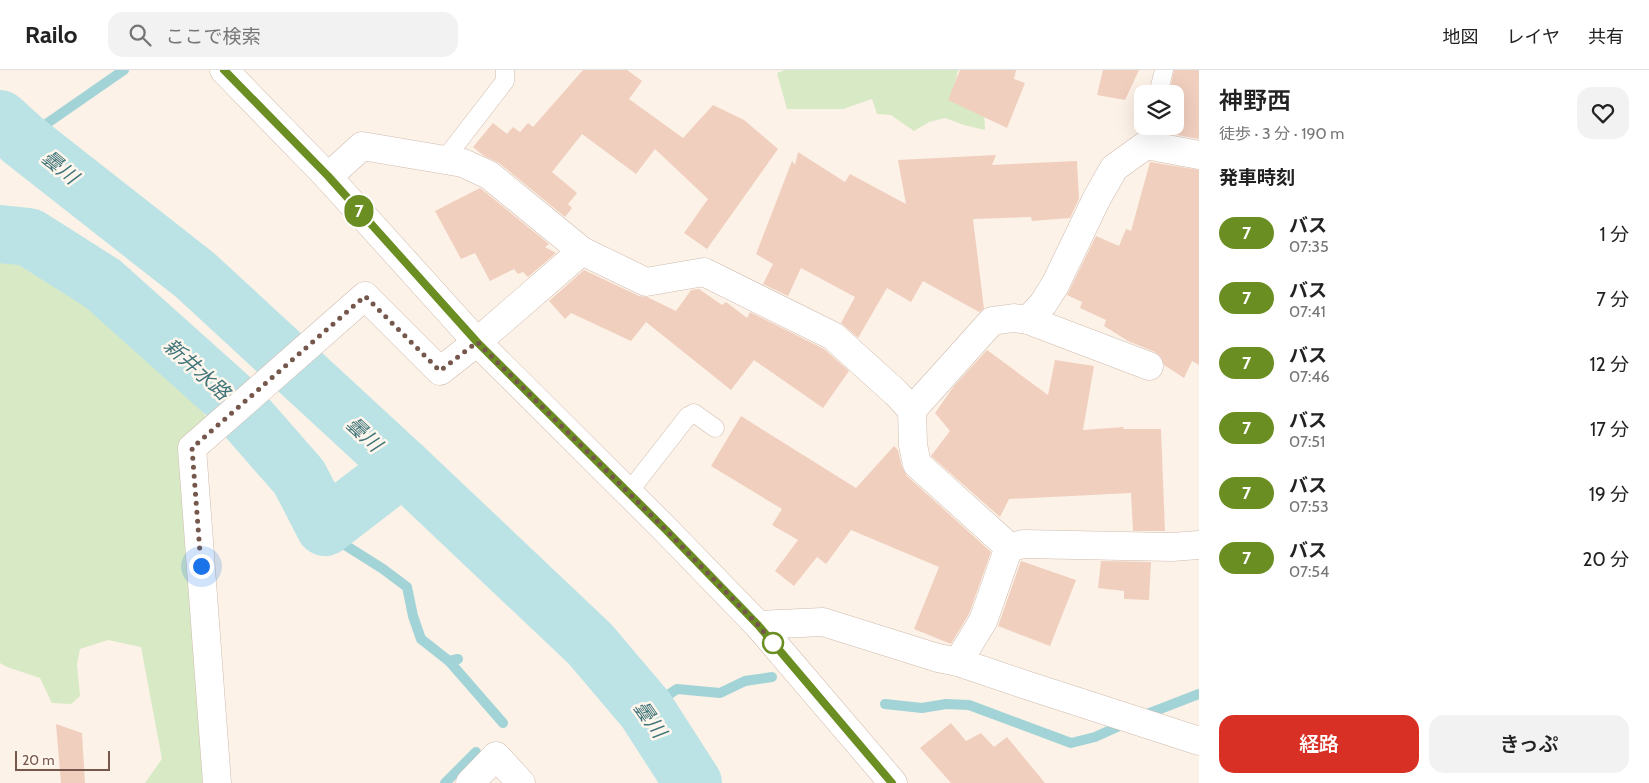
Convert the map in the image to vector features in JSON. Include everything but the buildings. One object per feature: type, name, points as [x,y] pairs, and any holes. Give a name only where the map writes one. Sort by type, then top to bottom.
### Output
[{"type":"street","points":[[224,70],[328,176],[477,342],[758,625],[892,783]]},
{"type":"street","points":[[1028,320],[1043,304],[1055,285],[1097,198],[1114,168],[1148,136],[1199,155]]},
{"type":"street","points":[[328,176],[362,146],[463,163],[490,176],[582,251],[646,282],[704,272],[833,336],[912,410],[913,445],[917,464],[1009,547]]},
{"type":"street","points":[[217,783],[192,448],[365,296],[440,371],[477,342],[582,251]]},
{"type":"street","points":[[912,410],[992,321],[1014,318],[1028,320],[1149,366]]},
{"type":"street","points":[[1009,547],[1024,544],[1172,547],[1199,545]]},
{"type":"street","points":[[958,662],[983,621],[1009,547]]},
{"type":"street","points":[[758,625],[824,622],[938,658],[958,662],[1199,741]]},
{"type":"street","points":[[470,783],[496,756],[521,783]]},
{"type":"lane","points":[[444,160],[505,81],[505,70]]},
{"type":"lane","points":[[1160,85],[1164,70]]},
{"type":"lane","points":[[628,493],[688,416],[694,413],[715,428]]},
{"type":"green space","points":[[785,70],[958,70],[953,93],[984,108],[985,130],[945,118],[929,122],[914,131],[891,115],[877,114],[872,99],[843,109],[787,109],[777,73]]},
{"type":"green space","points":[[19,250],[84,282],[127,326],[173,360],[189,393],[210,422],[200,462],[209,783],[145,783],[162,759],[141,647],[108,640],[80,649],[77,664],[80,696],[71,704],[52,703],[40,678],[0,663],[0,258]]},
{"type":"waterway","points":[[23,140],[124,70]]},
{"type":"waterway","name":"曇川","points":[[0,119],[23,140],[195,275],[403,467],[590,644],[646,710],[693,783]]},
{"type":"waterway","name":"新井水路","points":[[0,234],[29,237],[103,284],[228,396],[299,477],[325,527],[403,467]]},
{"type":"waterway","points":[[325,527],[345,545],[407,587],[413,616],[421,639],[449,661],[458,659]]},
{"type":"waterway","points":[[449,661],[503,723]]},
{"type":"waterway","points":[[646,710],[677,689],[720,693],[745,681],[772,677]]},
{"type":"waterway","points":[[1142,716],[1199,694]]},
{"type":"waterway","points":[[885,704],[922,708],[946,704],[969,705],[1071,743],[1095,737],[1126,723]]},
{"type":"waterway","points":[[445,783],[476,752]]},
{"type":"bus line","name":"7","points":[[224,70],[328,176],[477,342],[665,529],[758,625],[892,783]]},
{"type":"route","points":[[201,566],[192,448],[365,296],[440,371],[477,342],[665,529],[773,643]]}]
